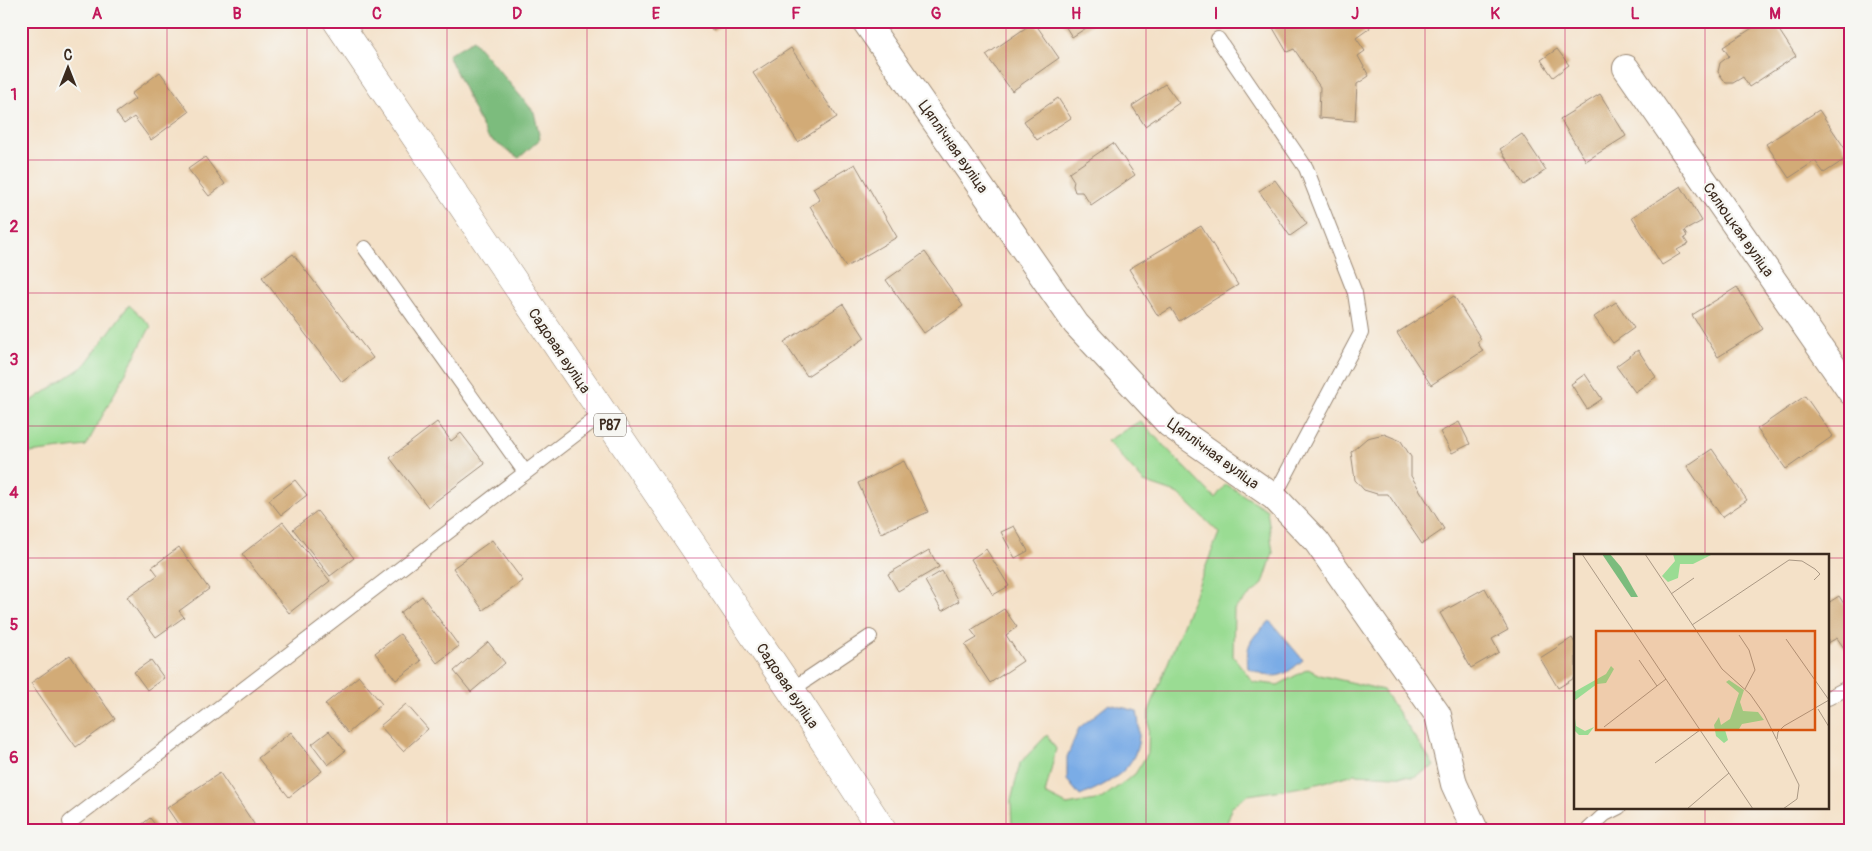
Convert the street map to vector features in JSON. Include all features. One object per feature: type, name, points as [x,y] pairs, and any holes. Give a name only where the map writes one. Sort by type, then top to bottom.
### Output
[{"type":"main road","name":"Садовая вуліца","points":[[337,21],[791,690],[882,830]]},
{"type":"street","name":"Цяплічная вуліца","points":[[865,21],[1076,324],[1169,424],[1274,498],[1317,542],[1438,715],[1454,784],[1475,830]]},
{"type":"street","name":"Сялюцкая вуліца","points":[[1626,68],[1851,392]]},
{"type":"lane","points":[[1218,39],[1306,168],[1355,294],[1361,333],[1274,498]]},
{"type":"lane","points":[[365,248],[525,472]]},
{"type":"lane","points":[[70,822],[602,414]]},
{"type":"lane","points":[[791,690],[870,637]]},
{"type":"lane","points":[[1830,697],[1851,686]]},
{"type":"lane","points":[[1588,830],[1605,814],[1616,808]]},
{"type":"green space","points":[[473,40],[534,112],[540,139],[519,158],[487,137],[448,55]]},
{"type":"green space","points":[[129,305],[151,326],[86,446],[21,454],[21,408],[84,366]]},
{"type":"green space","points":[[1140,421],[1215,498],[1226,484],[1267,510],[1273,553],[1263,584],[1234,609],[1233,656],[1253,682],[1278,685],[1308,669],[1320,675],[1383,690],[1434,766],[1414,777],[1355,774],[1309,786],[1248,795],[1232,806],[1225,830],[1012,830],[1011,801],[1020,763],[1047,735],[1056,749],[1045,794],[1067,805],[1101,799],[1135,774],[1148,753],[1149,711],[1219,533],[1179,494],[1144,482],[1107,441]]},
{"type":"water","points":[[1270,621],[1303,660],[1289,671],[1277,676],[1271,676],[1248,668],[1247,659],[1251,641]]},
{"type":"water","points":[[1109,704],[1137,711],[1138,743],[1128,766],[1108,782],[1080,796],[1067,780],[1067,757],[1079,728]]},
{"type":"building","points":[[706,21],[727,21],[713,31]]},
{"type":"building","points":[[1062,21],[1093,21],[1094,23],[1072,37]]},
{"type":"building","points":[[1269,21],[1366,21],[1370,28],[1356,38],[1365,51],[1358,56],[1369,76],[1357,84],[1355,121],[1319,118],[1320,87],[1294,49],[1287,52]]},
{"type":"building","points":[[1763,21],[1773,21],[1796,56],[1749,87],[1743,77],[1733,83],[1726,83],[1718,72],[1720,63],[1729,56],[1723,47]]},
{"type":"building","points":[[1034,22],[1059,58],[1012,91],[986,55]]},
{"type":"building","points":[[791,48],[837,117],[798,142],[753,73]]},
{"type":"building","points":[[1557,49],[1569,65],[1553,77],[1541,60]]},
{"type":"building","points":[[160,72],[189,112],[151,140],[134,117],[124,124],[116,113],[135,99],[131,94]]},
{"type":"building","points":[[1165,84],[1179,103],[1145,126],[1132,106]]},
{"type":"building","points":[[1600,94],[1626,136],[1586,161],[1560,119]]},
{"type":"building","points":[[1058,98],[1071,118],[1037,140],[1024,121]]},
{"type":"building","points":[[1819,110],[1850,156],[1824,173],[1815,161],[1789,178],[1766,144]]},
{"type":"building","points":[[1522,134],[1546,170],[1524,185],[1500,149]]},
{"type":"building","points":[[1113,143],[1135,175],[1091,205],[1082,192],[1075,192],[1074,181],[1069,173]]},
{"type":"building","points":[[205,157],[225,184],[209,196],[188,169]]},
{"type":"building","points":[[855,164],[897,237],[846,267],[810,206],[820,200],[813,188]]},
{"type":"building","points":[[1275,180],[1307,224],[1290,236],[1259,191]]},
{"type":"building","points":[[1681,186],[1702,221],[1684,231],[1687,236],[1684,238],[1688,244],[1677,250],[1680,254],[1662,265],[1632,217]]},
{"type":"building","points":[[1201,226],[1238,285],[1179,321],[1171,308],[1158,316],[1129,269]]},
{"type":"building","points":[[925,252],[963,306],[924,333],[886,280]]},
{"type":"building","points":[[293,254],[373,358],[342,382],[262,277]]},
{"type":"building","points":[[1737,287],[1763,329],[1718,357],[1692,315]]},
{"type":"building","points":[[1454,296],[1481,339],[1477,342],[1483,351],[1431,385],[1397,333]]},
{"type":"building","points":[[1616,302],[1634,328],[1613,343],[1594,317]]},
{"type":"building","points":[[843,304],[865,338],[807,376],[784,342]]},
{"type":"building","points":[[1638,350],[1656,377],[1635,392],[1616,366]]},
{"type":"building","points":[[1585,374],[1602,399],[1587,409],[1571,384]]},
{"type":"building","points":[[1805,396],[1833,436],[1786,469],[1757,429]]},
{"type":"building","points":[[437,422],[451,441],[461,433],[485,464],[428,507],[390,458]]},
{"type":"building","points":[[1459,422],[1470,444],[1452,453],[1440,432]]},
{"type":"building","points":[[1384,434],[1401,441],[1411,457],[1411,476],[1444,529],[1422,544],[1388,494],[1377,494],[1364,490],[1355,480],[1351,452],[1367,438]]},
{"type":"building","points":[[1712,449],[1747,500],[1722,517],[1687,466]]},
{"type":"building","points":[[904,461],[928,512],[881,533],[858,483]]},
{"type":"building","points":[[295,480],[307,495],[281,515],[269,500]]},
{"type":"building","points":[[317,511],[354,558],[330,576],[293,529]]},
{"type":"building","points":[[283,522],[330,581],[289,613],[242,554]]},
{"type":"building","points":[[1014,526],[1028,551],[1015,558],[1001,532]]},
{"type":"building","points":[[492,540],[523,581],[483,610],[453,568]]},
{"type":"building","points":[[179,547],[209,589],[179,611],[184,617],[156,637],[127,597],[158,575],[152,567]]},
{"type":"building","points":[[986,549],[1009,586],[993,595],[971,559]]},
{"type":"building","points":[[929,550],[939,567],[898,591],[888,574]]},
{"type":"building","points":[[942,571],[959,601],[942,611],[925,581]]},
{"type":"building","points":[[1485,588],[1508,630],[1492,639],[1499,652],[1471,668],[1440,613]]},
{"type":"building","points":[[422,596],[459,646],[437,663],[400,613]]},
{"type":"building","points":[[1839,596],[1851,615],[1851,658],[1837,638],[1830,642],[1830,602]]},
{"type":"building","points":[[1004,609],[1017,627],[1006,635],[1023,661],[990,683],[965,645],[977,638],[971,630]]},
{"type":"building","points":[[400,634],[421,661],[396,680],[375,653]]},
{"type":"building","points":[[1572,638],[1574,642],[1574,678],[1558,688],[1540,658]]},
{"type":"building","points":[[488,642],[505,663],[471,692],[454,671]]},
{"type":"building","points":[[70,655],[115,719],[76,747],[31,683]]},
{"type":"building","points":[[151,660],[164,678],[147,690],[134,672]]},
{"type":"building","points":[[359,676],[382,704],[348,733],[325,704]]},
{"type":"building","points":[[406,704],[428,729],[403,751],[380,726]]},
{"type":"building","points":[[329,731],[345,751],[328,765],[312,744]]},
{"type":"building","points":[[291,732],[322,771],[289,797],[258,758]]},
{"type":"building","points":[[220,773],[258,830],[182,830],[167,808]]},
{"type":"building","points":[[150,818],[159,830],[135,830]]}]
